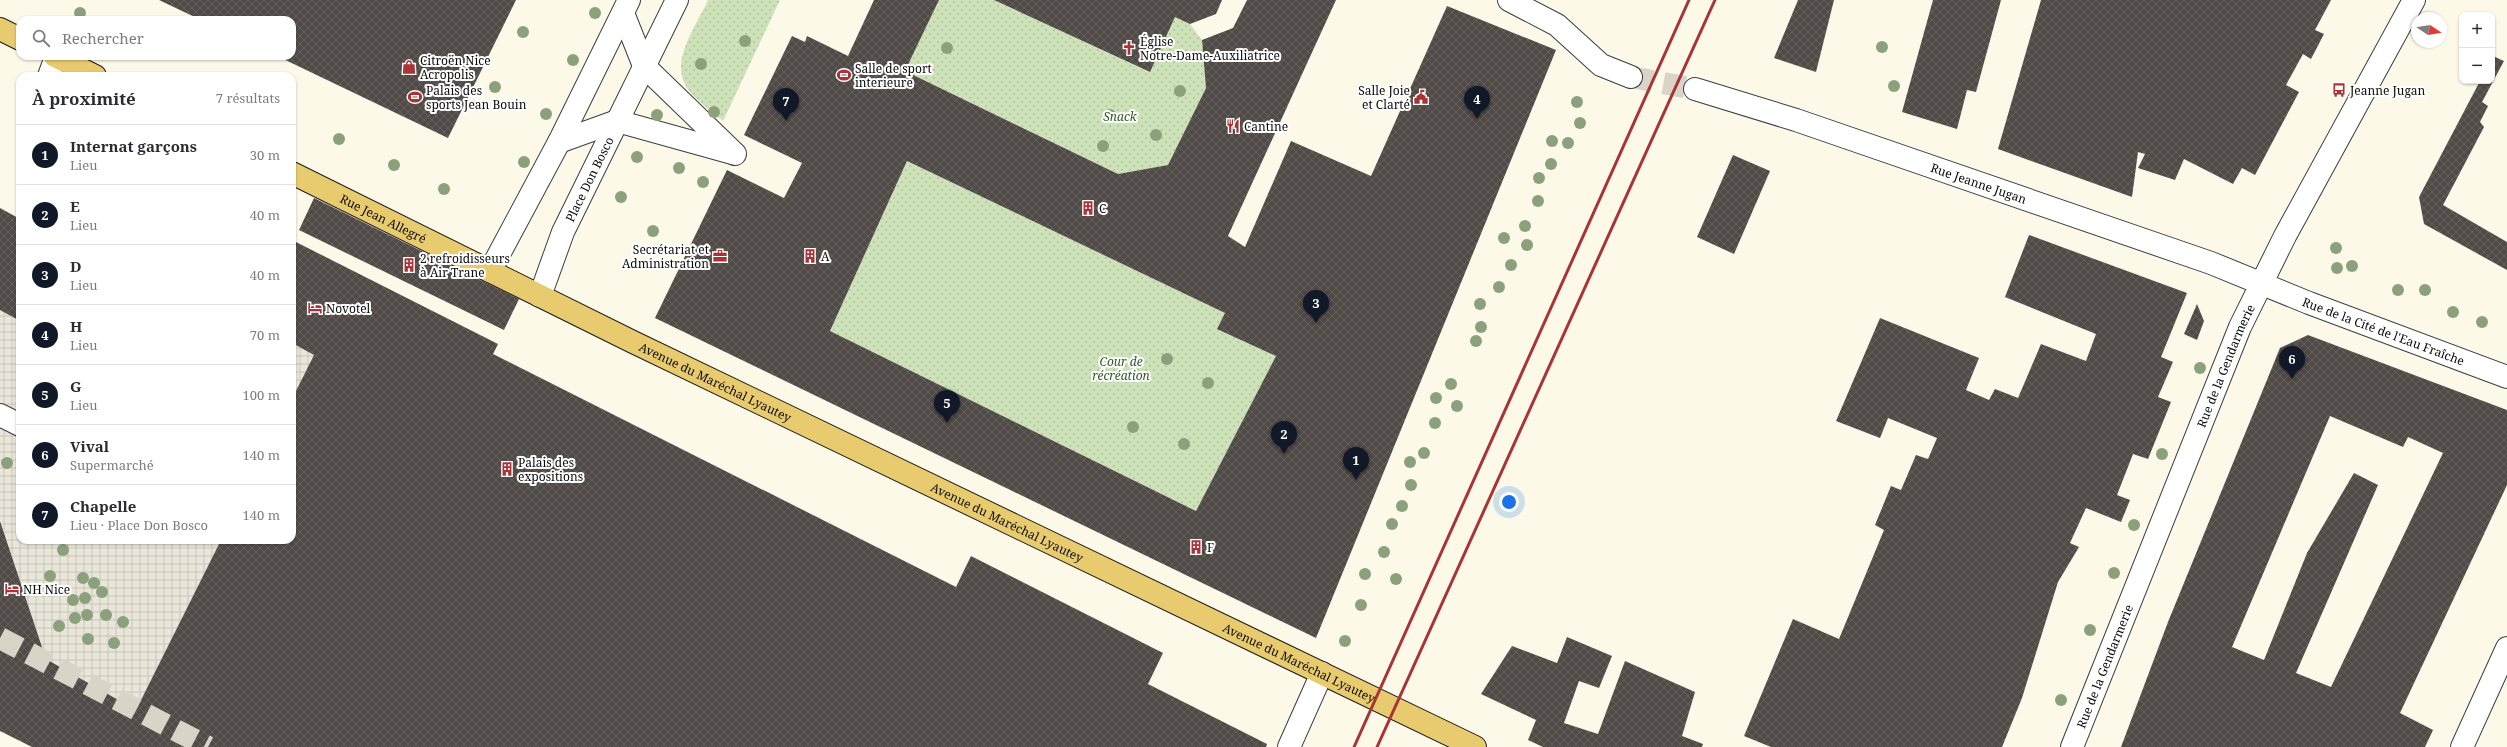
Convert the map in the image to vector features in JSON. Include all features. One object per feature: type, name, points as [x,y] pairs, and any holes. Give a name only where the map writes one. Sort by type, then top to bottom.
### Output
[{"type":"main road","points":[[0,29],[16,37]]},
{"type":"main road","points":[[53,63],[82,72]]},
{"type":"main road","name":"Rue Jean Allegré","points":[[296,175],[540,296]]},
{"type":"main road","name":"Avenue du Maréchal Lyautey","points":[[540,296],[1475,747]]},
{"type":"street","points":[[626,7],[644,66],[735,154],[617,121],[644,66],[677,0]]},
{"type":"street","points":[[1509,0],[1557,25],[1601,65],[1631,77]]},
{"type":"street","name":"Rue de la Gendarmerie","points":[[2072,747],[2237,334],[2261,283],[2414,0]]},
{"type":"street","points":[[490,272],[559,142],[626,7]]},
{"type":"street","name":"Rue Jeanne Jugan","points":[[1695,89],[1796,120],[2211,263],[2261,283]]},
{"type":"street","name":"Place Don Bosco","points":[[559,142],[617,121]]},
{"type":"street","name":"Place Don Bosco","points":[[540,296],[563,232],[617,121]]},
{"type":"street","name":"Rue de la Cité de l'Eau Fraîche","points":[[2261,283],[2309,303],[2507,377]]},
{"type":"street","points":[[0,415],[16,422]]},
{"type":"street","points":[[2462,747],[2507,648]]},
{"type":"street","points":[[1289,747],[1322,673]]},
{"type":"green space","points":[[708,0],[780,0],[723,121],[694,97],[687,88],[682,77],[681,66],[687,43]]},
{"type":"green space","name":"Snack","points":[[939,0],[994,0],[1149,72],[1175,17],[1190,24],[1202,40],[1206,88],[1168,165],[1118,174],[905,71]]},
{"type":"green space","name":"Cour de récréation","points":[[907,161],[1225,313],[1218,328],[1276,356],[1196,511],[830,331]]},
{"type":"shaded area","points":[[0,310],[16,319],[16,544],[219,544],[136,710],[46,659],[0,520]]},
{"type":"shaded area","points":[[296,345],[314,355],[296,391]]},
{"type":"building","name":"Palais des sports Jean Bouin","points":[[159,0],[516,0],[448,138],[285,60],[296,60],[296,16],[193,16]]},
{"type":"building","points":[[874,0],[939,0],[905,71],[1118,174],[1168,165],[1206,88],[1202,40],[1233,28],[1247,0],[1336,0],[1228,236],[1245,247],[1291,141],[1371,176],[1447,6],[1556,50],[1316,638],[655,318],[727,170],[784,198],[802,163],[744,135],[792,36],[805,42],[807,36],[848,56]],"holes":[[[907,161],[1225,313],[1217,329],[1276,356],[1196,511],[830,331]]]},
{"type":"building","name":"Église Notre-Dame-Auxiliatrice","points":[[994,0],[1222,0],[1216,14],[1190,24],[1175,17],[1150,72]]},
{"type":"building","points":[[1798,0],[1834,0],[1816,72],[1774,58]]},
{"type":"building","points":[[1933,0],[2001,0],[1976,92],[1967,90],[1957,129],[1902,112]]},
{"type":"building","points":[[2041,0],[2331,0],[2315,30],[2324,34],[2311,59],[2303,54],[2286,85],[2299,92],[2255,175],[2242,168],[2233,184],[2184,159],[2175,180],[2138,168],[2145,154],[2138,152],[2132,197],[1998,149]]},
{"type":"building","points":[[2495,57],[2504,61],[2495,78]]},
{"type":"building","points":[[2478,84],[2492,84],[2482,102],[2488,106],[2480,122],[2484,127],[2443,205],[2507,242],[2507,270],[2424,224],[2419,197]]},
{"type":"building","points":[[1733,155],[1770,171],[1734,254],[1697,237]]},
{"type":"building","name":"2 refroidisseurs à Air Trane","points":[[314,198],[519,299],[504,330],[299,230]]},
{"type":"building","points":[[0,208],[16,217],[16,319],[0,310]]},
{"type":"building","points":[[2029,235],[2187,293],[2161,357],[2173,362],[2158,397],[2171,402],[2148,459],[2133,454],[2117,495],[2130,500],[2121,522],[2086,508],[2070,543],[2079,547],[2058,582],[2022,698],[2002,747],[1771,747],[1744,736],[1793,619],[1839,639],[1884,530],[1875,525],[1891,486],[1901,490],[1916,455],[1928,459],[1937,438],[1888,418],[1880,438],[1836,421],[1880,318],[1979,358],[1966,390],[1989,400],[1995,389],[2018,398],[2041,344],[2086,361],[2096,334],[2005,297]]},
{"type":"building","name":"Palais des expositions","points":[[296,242],[498,344],[493,354],[956,587],[971,556],[1163,653],[1148,684],[1267,744],[1266,747],[32,747],[0,731],[0,521],[46,659],[136,710],[219,544],[296,544],[296,391],[314,355],[296,345]]},
{"type":"building","points":[[2197,304],[2204,321],[2197,340],[2184,334]]},
{"type":"building","points":[[2308,335],[2507,410],[2507,485],[2400,713],[2433,730],[2425,747],[2121,747],[2168,622],[2280,348]],"holes":[[[2330,416],[2403,447],[2408,437],[2443,453],[2331,687],[2296,673],[2378,485],[2354,473],[2307,553],[2264,660],[2232,647]]]},
{"type":"building","points":[[1567,637],[1612,656],[1599,688],[1579,681],[1564,723],[1598,734],[1625,661],[1695,692],[1682,736],[1703,744],[1702,747],[1543,747],[1528,740],[1536,720],[1481,694],[1512,646],[1557,663]]},
{"type":"tunnel","points":[[1631,77],[1695,89]]},
{"type":"tunnel","points":[[0,638],[208,747]]},
{"type":"railway","points":[[1354,747],[1689,0]]},
{"type":"railway","points":[[1377,747],[1715,0]]},
{"type":"place","name":"Église Notre-Dame-Auxiliatrice","points":[[1129,48]]},
{"type":"place","name":"Citroën Nice Acropolis","points":[[409,67]]},
{"type":"place","name":"Salle de sport interieure","points":[[844,75]]},
{"type":"place","name":"Jeanne Jugan","points":[[2339,90]]},
{"type":"place","name":"Palais des sports Jean Bouin","points":[[415,97]]},
{"type":"place","name":"Salle Joie et Clarté","points":[[1421,97]]},
{"type":"place","name":"H","points":[[1477,119]]},
{"type":"place","name":"Chapelle","points":[[786,121]]},
{"type":"place","name":"Cantine","points":[[1233,126]]},
{"type":"place","name":"C","points":[[1088,208]]},
{"type":"place","name":"Secrétariat et Administration","points":[[720,256]]},
{"type":"place","name":"A","points":[[810,256]]},
{"type":"place","name":"2 refroidisseurs à Air Trane","points":[[409,265]]},
{"type":"place","name":"Novotel","points":[[315,308]]},
{"type":"place","name":"D","points":[[1316,323]]},
{"type":"place","name":"Vival","points":[[2292,379]]},
{"type":"place","name":"G","points":[[947,423]]},
{"type":"place","name":"E","points":[[1284,454]]},
{"type":"place","name":"Palais des expositions","points":[[507,469]]},
{"type":"place","name":"Internat garçons","points":[[1356,480]]},
{"type":"place","name":"F","points":[[1196,547]]},
{"type":"place","name":"NH Nice","points":[[12,589]]}]
